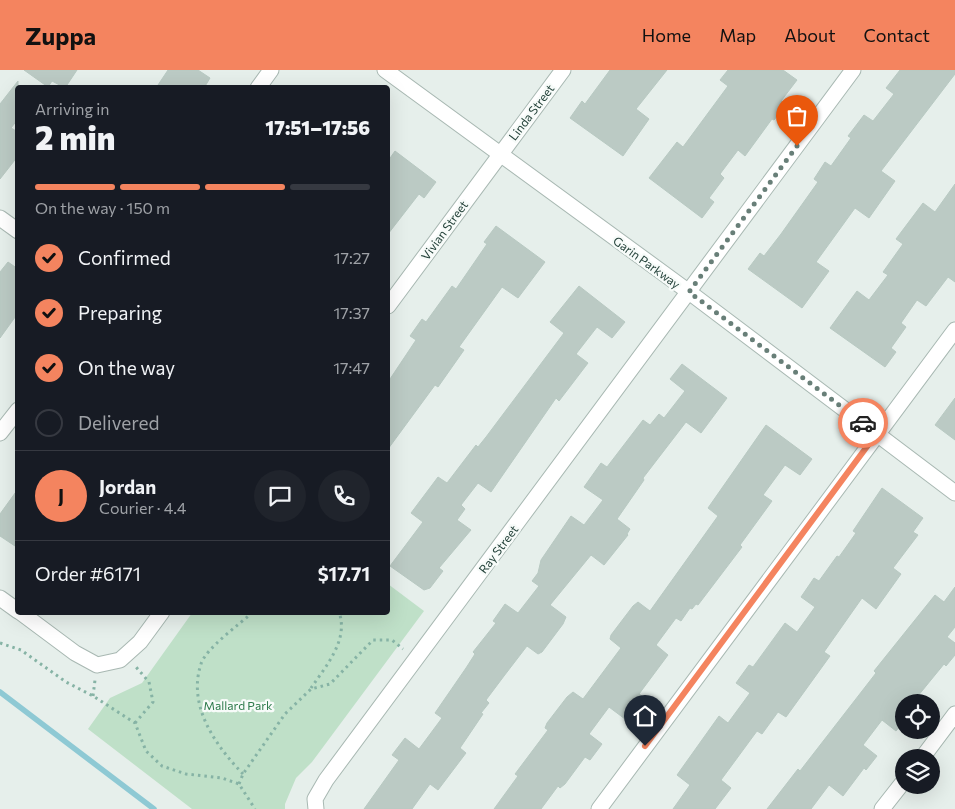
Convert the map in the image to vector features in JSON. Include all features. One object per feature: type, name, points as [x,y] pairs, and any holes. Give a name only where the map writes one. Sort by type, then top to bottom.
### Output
[{"type":"street","points":[[260,85],[270,70]]},
{"type":"street","name":"Garin Parkway","points":[[385,70],[689,292],[955,492]]},
{"type":"street","name":"Linda Street","points":[[500,153],[563,70]]},
{"type":"street","name":"Ray Street","points":[[316,809],[315,799],[326,780],[853,70]]},
{"type":"street","name":"Vivian Street","points":[[390,303],[500,153]]},
{"type":"street","points":[[0,218],[15,229]]},
{"type":"street","points":[[599,809],[955,330]]},
{"type":"street","points":[[0,433],[15,414]]},
{"type":"street","points":[[0,598],[15,609]]},
{"type":"street","points":[[23,615],[75,653],[97,665],[120,660],[140,642],[160,615]]},
{"type":"street","points":[[929,749],[955,714]]},
{"type":"street","points":[[882,809],[895,792]]},
{"type":"path","points":[[243,774],[224,754],[205,722],[198,692],[201,662],[215,645],[250,615]]},
{"type":"path","points":[[239,784],[243,774],[285,714],[311,689],[338,647],[340,615]]},
{"type":"path","points":[[311,689],[330,684],[373,640],[392,640],[416,658]]},
{"type":"path","points":[[0,643],[20,650],[66,682],[93,696],[135,723],[146,751],[162,766],[186,774],[222,778],[239,784],[255,809]]},
{"type":"path","points":[[125,655],[148,682],[153,702],[135,723]]},
{"type":"green space","name":"Mallard Park","points":[[390,586],[424,611],[312,762],[296,778],[285,804],[285,809],[192,809],[88,729],[110,698],[142,683],[191,615],[390,615]]},
{"type":"building","points":[[24,70],[77,70],[67,85],[59,85],[52,81],[49,85],[45,85]]},
{"type":"building","points":[[168,70],[198,70],[210,78],[206,85],[158,85]]},
{"type":"building","points":[[610,70],[667,70],[636,109],[649,119],[623,156],[570,118],[582,101],[585,104]]},
{"type":"building","points":[[728,70],[783,70],[797,80],[781,101],[786,105],[774,120],[772,119],[745,156],[738,150],[720,174],[724,178],[709,198],[714,202],[702,218],[649,178],[677,142],[683,147],[728,86],[720,80]]},
{"type":"building","points":[[900,70],[955,70],[955,74],[881,171],[895,181],[869,218],[855,208],[816,262],[829,271],[802,308],[748,269],[760,253],[764,256],[781,234],[818,182],[814,179],[825,162],[831,166],[851,138],[848,136],[864,115],[873,121],[894,94],[886,88]]},
{"type":"building","points":[[18,81],[18,85],[15,85],[15,123],[11,128],[15,130],[15,160],[0,179],[0,104]]},
{"type":"building","points":[[395,151],[436,182],[424,198],[419,194],[390,231],[390,158]]},
{"type":"building","points":[[955,184],[955,282],[948,277],[926,306],[917,300],[901,323],[906,327],[891,348],[896,352],[885,367],[830,328],[857,291],[869,300],[888,275],[883,272],[903,244],[896,239],[923,203],[935,212]]},
{"type":"building","points":[[496,226],[545,262],[518,298],[502,287],[459,347],[464,350],[438,387],[435,385],[390,446],[390,379],[416,340],[410,336],[422,319],[426,322],[452,286],[456,289],[487,244],[484,242]]},
{"type":"building","points":[[8,262],[15,267],[15,317],[0,338],[0,272]]},
{"type":"building","points":[[579,286],[625,322],[612,338],[597,327],[576,354],[588,363],[559,401],[556,398],[491,492],[478,483],[461,505],[465,509],[457,520],[471,530],[439,568],[443,571],[430,588],[424,590],[390,566],[423,522],[411,513],[438,477],[447,483],[476,445],[478,447],[564,333],[550,322]]},
{"type":"building","points":[[682,364],[727,398],[701,433],[686,422],[643,478],[644,480],[617,519],[630,529],[628,535],[604,565],[591,555],[550,605],[566,617],[563,624],[542,652],[538,654],[527,646],[504,676],[486,700],[489,703],[460,748],[466,753],[438,790],[430,784],[412,809],[364,809],[399,760],[392,755],[405,738],[419,749],[442,718],[435,713],[475,654],[473,652],[496,623],[493,621],[505,604],[518,613],[539,586],[532,581],[538,573],[541,560],[571,516],[584,525],[603,500],[584,487],[601,463],[607,467],[643,420],[650,425],[659,414],[664,418],[685,391],[670,379]]},
{"type":"building","points":[[955,398],[955,440],[935,425]]},
{"type":"building","points":[[766,425],[812,459],[800,475],[785,465],[763,495],[772,501],[740,545],[742,547],[698,605],[696,604],[692,609],[690,608],[681,621],[676,618],[656,645],[668,655],[639,694],[642,696],[625,719],[609,707],[589,734],[602,744],[590,760],[585,757],[565,784],[560,788],[558,786],[541,809],[494,809],[518,776],[515,774],[548,730],[545,728],[547,723],[567,697],[573,692],[583,699],[621,648],[610,639],[611,635],[633,606],[638,602],[650,611],[718,516],[708,508]]},
{"type":"building","points":[[882,488],[923,518],[913,532],[918,535],[893,568],[901,574],[876,609],[862,598],[824,652],[830,656],[786,717],[778,712],[762,734],[757,731],[721,780],[731,788],[715,809],[673,809],[690,785],[677,775],[719,716],[728,723],[750,693],[736,683],[749,665],[753,667],[785,623],[797,632],[815,607],[801,597],[814,578],[819,581],[837,556],[839,557],[856,533],[853,531]]},
{"type":"building","points":[[15,493],[15,546],[0,536],[0,514]]},
{"type":"building","points":[[955,587],[955,627],[947,637],[955,643],[955,655],[946,666],[944,664],[920,694],[895,694],[895,730],[882,720],[863,745],[877,756],[866,770],[864,768],[843,796],[829,785],[811,809],[767,809],[798,769],[800,771],[876,673],[874,671],[935,595],[944,602]]},
{"type":"waterway","points":[[0,692],[154,809]]},
{"type":"way so far","points":[[797,146],[689,292],[863,423]]},
{"type":"route","points":[[645,746],[877,433],[863,423]]}]
